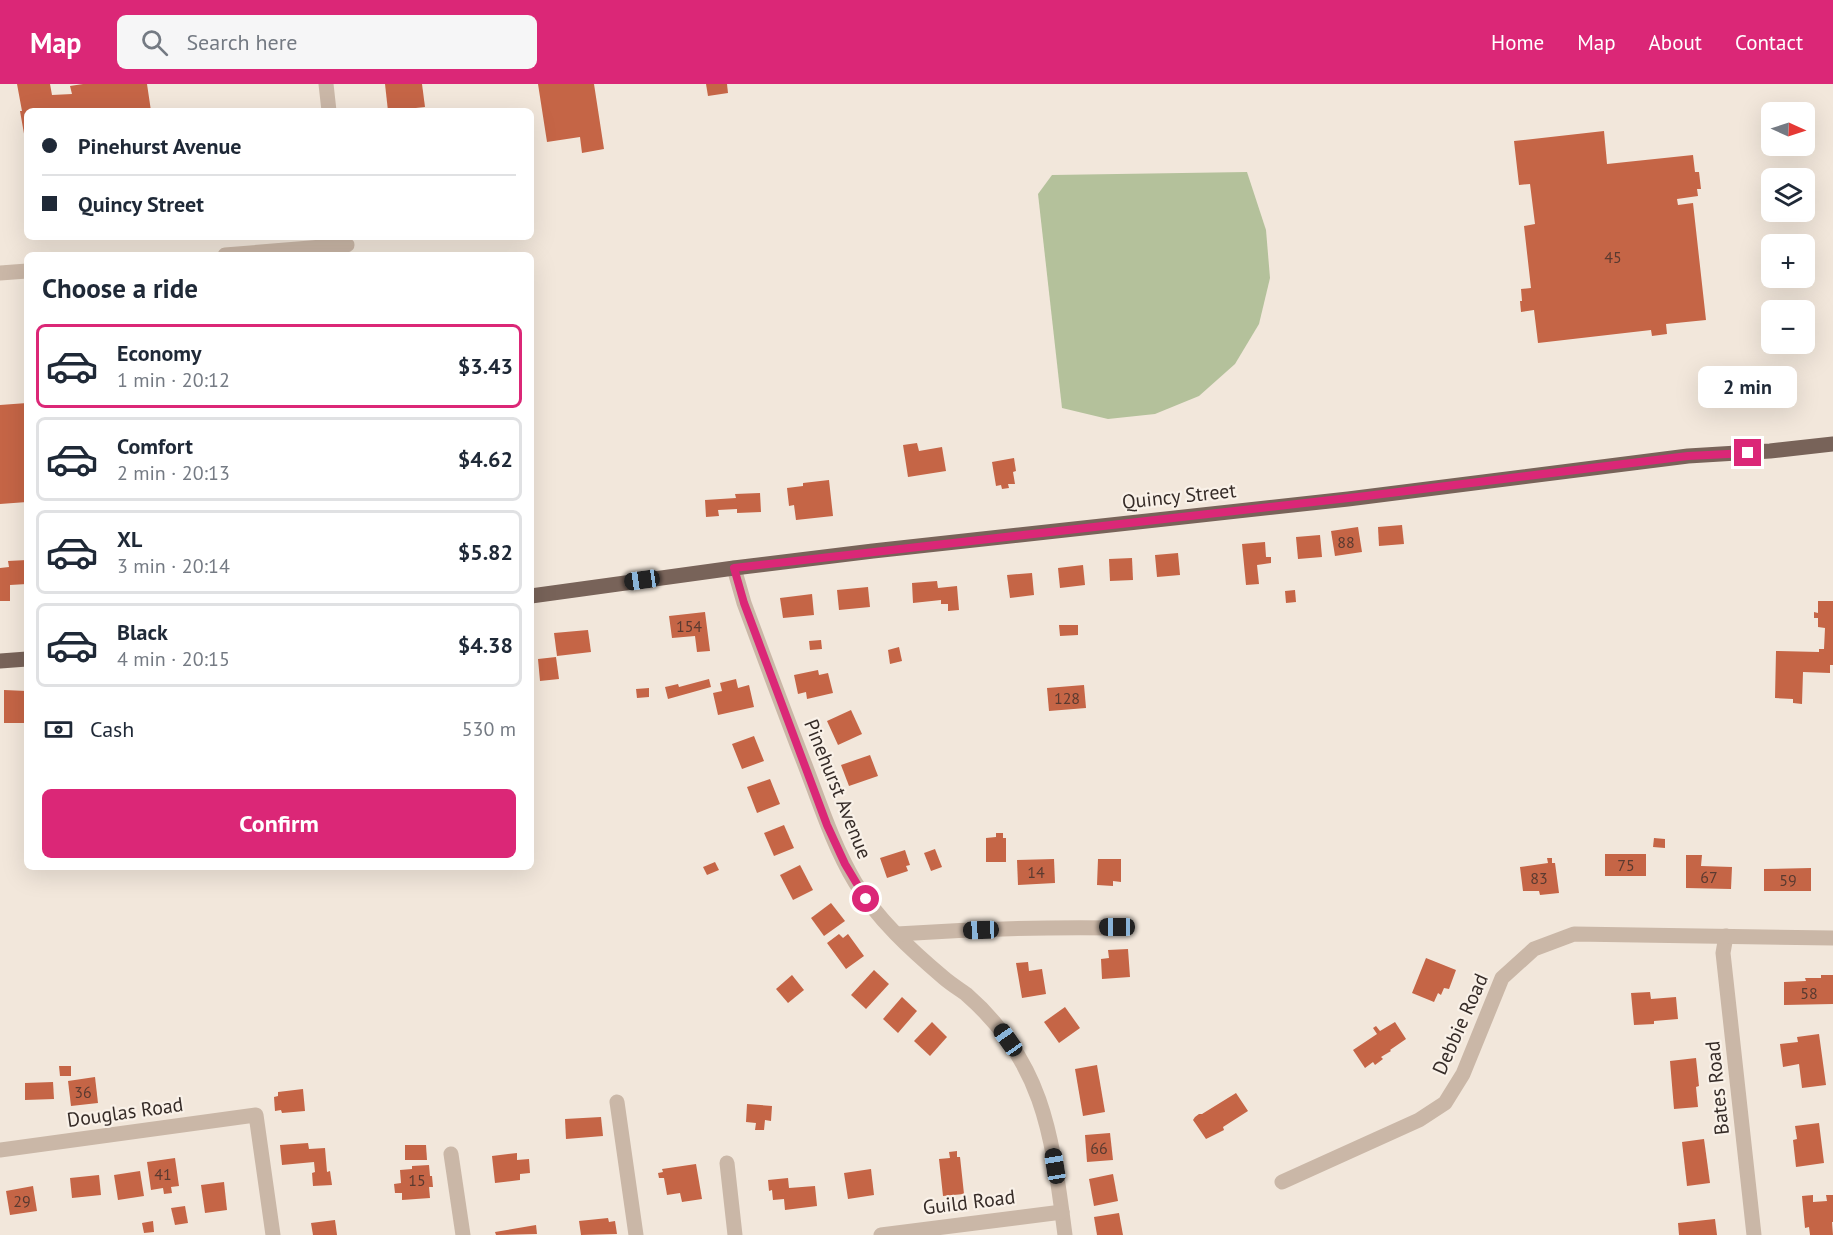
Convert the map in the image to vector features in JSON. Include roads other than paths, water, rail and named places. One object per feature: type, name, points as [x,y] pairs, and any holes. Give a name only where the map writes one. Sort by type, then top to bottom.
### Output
[{"type":"main road","name":"Quincy Street","points":[[534,596],[734,568],[1366,496],[1688,456],[1833,444]]},
{"type":"main road","points":[[0,661],[24,659]]},
{"type":"street","points":[[326,84],[329,108]]},
{"type":"street","points":[[266,252],[347,246]]},
{"type":"street","points":[[0,273],[24,271]]},
{"type":"street","name":"Pinehurst Avenue","points":[[734,568],[744,603],[845,864],[866,899],[897,934],[1001,1029],[1029,1074],[1043,1110],[1053,1152],[1065,1235]]},
{"type":"street","points":[[897,934],[1117,927]]},
{"type":"street","name":"Debbie Road","points":[[1282,1182],[1419,1120],[1445,1103],[1463,1074],[1502,978],[1534,949],[1574,934],[1833,938]]},
{"type":"street","name":"Bates Road","points":[[1726,936],[1723,953],[1754,1235]]},
{"type":"street","points":[[617,1102],[636,1235]]},
{"type":"street","name":"Douglas Road","points":[[0,1150],[256,1115],[273,1235]]},
{"type":"street","points":[[451,1154],[463,1235]]},
{"type":"street","points":[[727,1163],[735,1235]]},
{"type":"street","name":"Guild Road","points":[[881,1235],[1062,1212]]}]
